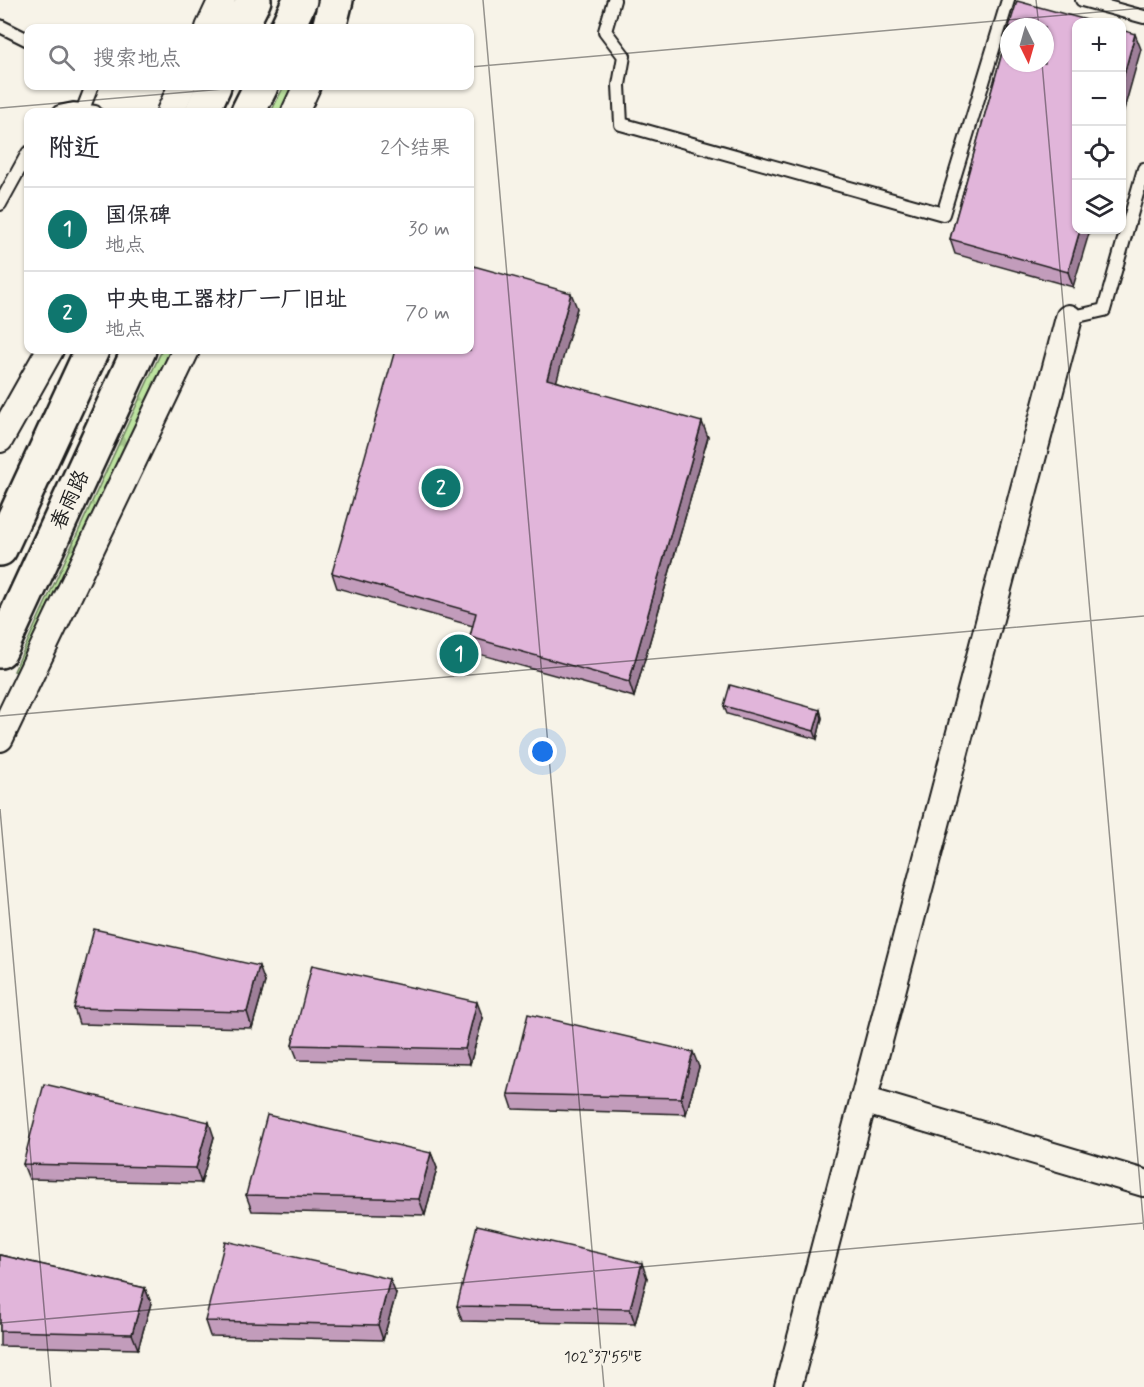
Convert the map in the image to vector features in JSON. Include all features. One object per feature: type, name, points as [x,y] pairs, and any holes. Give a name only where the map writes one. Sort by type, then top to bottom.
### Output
[{"type":"main road","points":[[242,24],[254,0]]},
{"type":"main road","points":[[289,24],[300,0]]},
{"type":"main road","points":[[332,24],[336,0]]},
{"type":"main road","points":[[204,108],[212,90]]},
{"type":"main road","points":[[250,108],[259,90]]},
{"type":"main road","points":[[36,472],[74,354]]},
{"type":"main road","name":"春雨路","points":[[0,549],[90,354]]},
{"type":"main road","name":"春雨路","points":[[0,651],[137,354]]},
{"type":"street","points":[[211,24],[222,0]]},
{"type":"street","points":[[333,24],[347,0]]},
{"type":"street","points":[[172,108],[180,90]]},
{"type":"street","points":[[297,108],[305,90]]},
{"type":"street","points":[[788,1387],[1069,318]]},
{"type":"street","points":[[0,439],[48,354]]},
{"type":"street","points":[[0,738],[53,622],[115,500],[184,354]]},
{"type":"street","points":[[863,1100],[1144,1183]]},
{"type":"lane","points":[[614,0],[605,31],[624,56],[619,85],[621,124],[943,213],[1008,0]]},
{"type":"lane","points":[[1083,0],[1144,17]]},
{"type":"lane","points":[[0,26],[24,38]]},
{"type":"lane","points":[[89,108],[92,90]]},
{"type":"lane","points":[[0,204],[24,160]]},
{"type":"lane","points":[[1069,318],[1104,310],[1144,169]]},
{"type":"green space","points":[[282,90],[296,90],[288,108],[273,108]]},
{"type":"green space","points":[[160,354],[175,354],[21,673],[14,671]]},
{"type":"building","points":[[1017,1],[1079,18],[1072,18],[1072,234],[1079,234],[1068,272],[950,239],[1000,60],[1000,72],[1054,72],[1054,18],[1012,18]]},
{"type":"building","points":[[1126,31],[1135,34],[1126,67]]},
{"type":"building","points":[[474,266],[571,293],[547,379],[702,422],[629,682],[470,637],[476,613],[332,573],[394,354],[474,354]]},
{"type":"building","points":[[730,685],[820,710],[814,731],[724,706]]},
{"type":"building","points":[[94,929],[259,966],[247,1012],[74,1008]]},
{"type":"building","points":[[312,965],[477,1002],[465,1049],[292,1045]]},
{"type":"building","points":[[528,1014],[693,1052],[681,1098],[508,1094]]},
{"type":"building","points":[[44,1084],[209,1122],[196,1168],[23,1164]]},
{"type":"building","points":[[267,1115],[431,1153],[419,1199],[246,1195]]},
{"type":"building","points":[[477,1225],[642,1263],[630,1309],[457,1306]]},
{"type":"building","points":[[225,1241],[390,1279],[378,1325],[205,1321]]},
{"type":"building","points":[[0,1255],[145,1288],[132,1334],[0,1331]]},
{"type":"place","name":"中央电工器材厂一厂旧址","points":[[441,488]]},
{"type":"place","name":"国保碑","points":[[459,654]]}]
